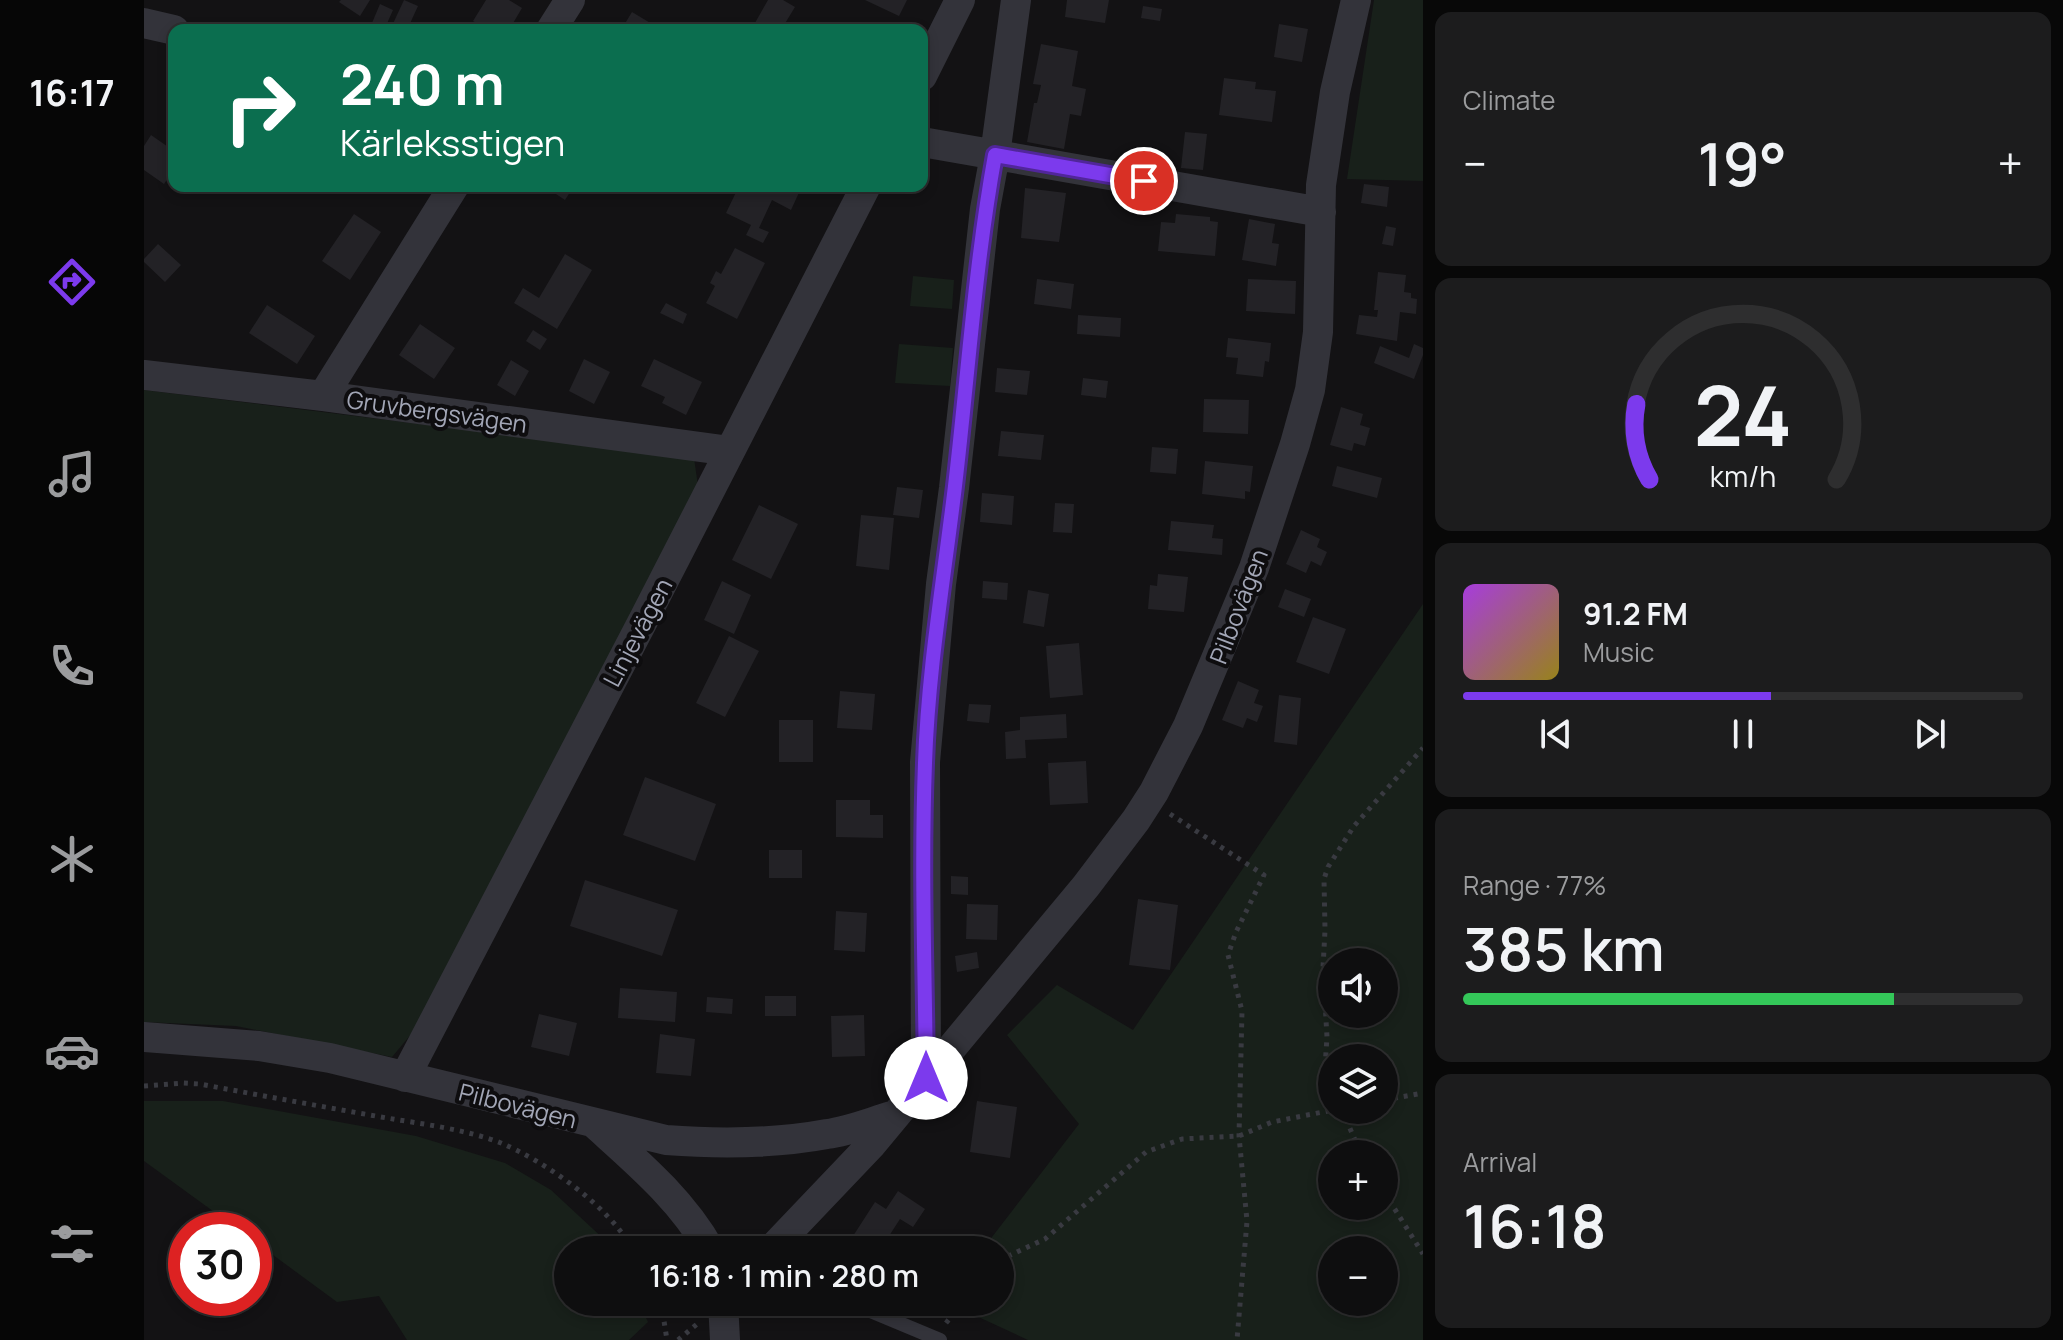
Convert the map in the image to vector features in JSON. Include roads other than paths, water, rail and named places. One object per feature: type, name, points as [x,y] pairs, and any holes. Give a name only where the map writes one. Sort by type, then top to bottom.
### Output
[{"type":"street","points":[[555,24],[570,0]]},
{"type":"street","points":[[928,64],[960,0]]},
{"type":"street","points":[[926,1078],[924,850],[927,737],[941,584],[985,209],[1016,0]]},
{"type":"street","name":"Pilbovägen","points":[[784,1236],[871,1145],[1086,886],[1149,800],[1188,726],[1254,568],[1310,390],[1316,349],[1321,185],[1335,92],[1356,0]]},
{"type":"street","points":[[144,23],[168,29]]},
{"type":"street","points":[[928,143],[1321,212]]},
{"type":"street","points":[[323,396],[450,192]]},
{"type":"street","name":"Linjevägen","points":[[405,1077],[863,192]]},
{"type":"street","name":"Gruvbergsvägen","points":[[144,375],[730,451]]},
{"type":"street","name":"Pilbovägen","points":[[144,1037],[259,1046],[330,1058],[666,1140],[709,1143],[775,1141],[829,1134],[892,1116]]},
{"type":"street","points":[[595,1124],[668,1192],[702,1236]]},
{"type":"lane","points":[[883,1316],[940,1340]]}]
